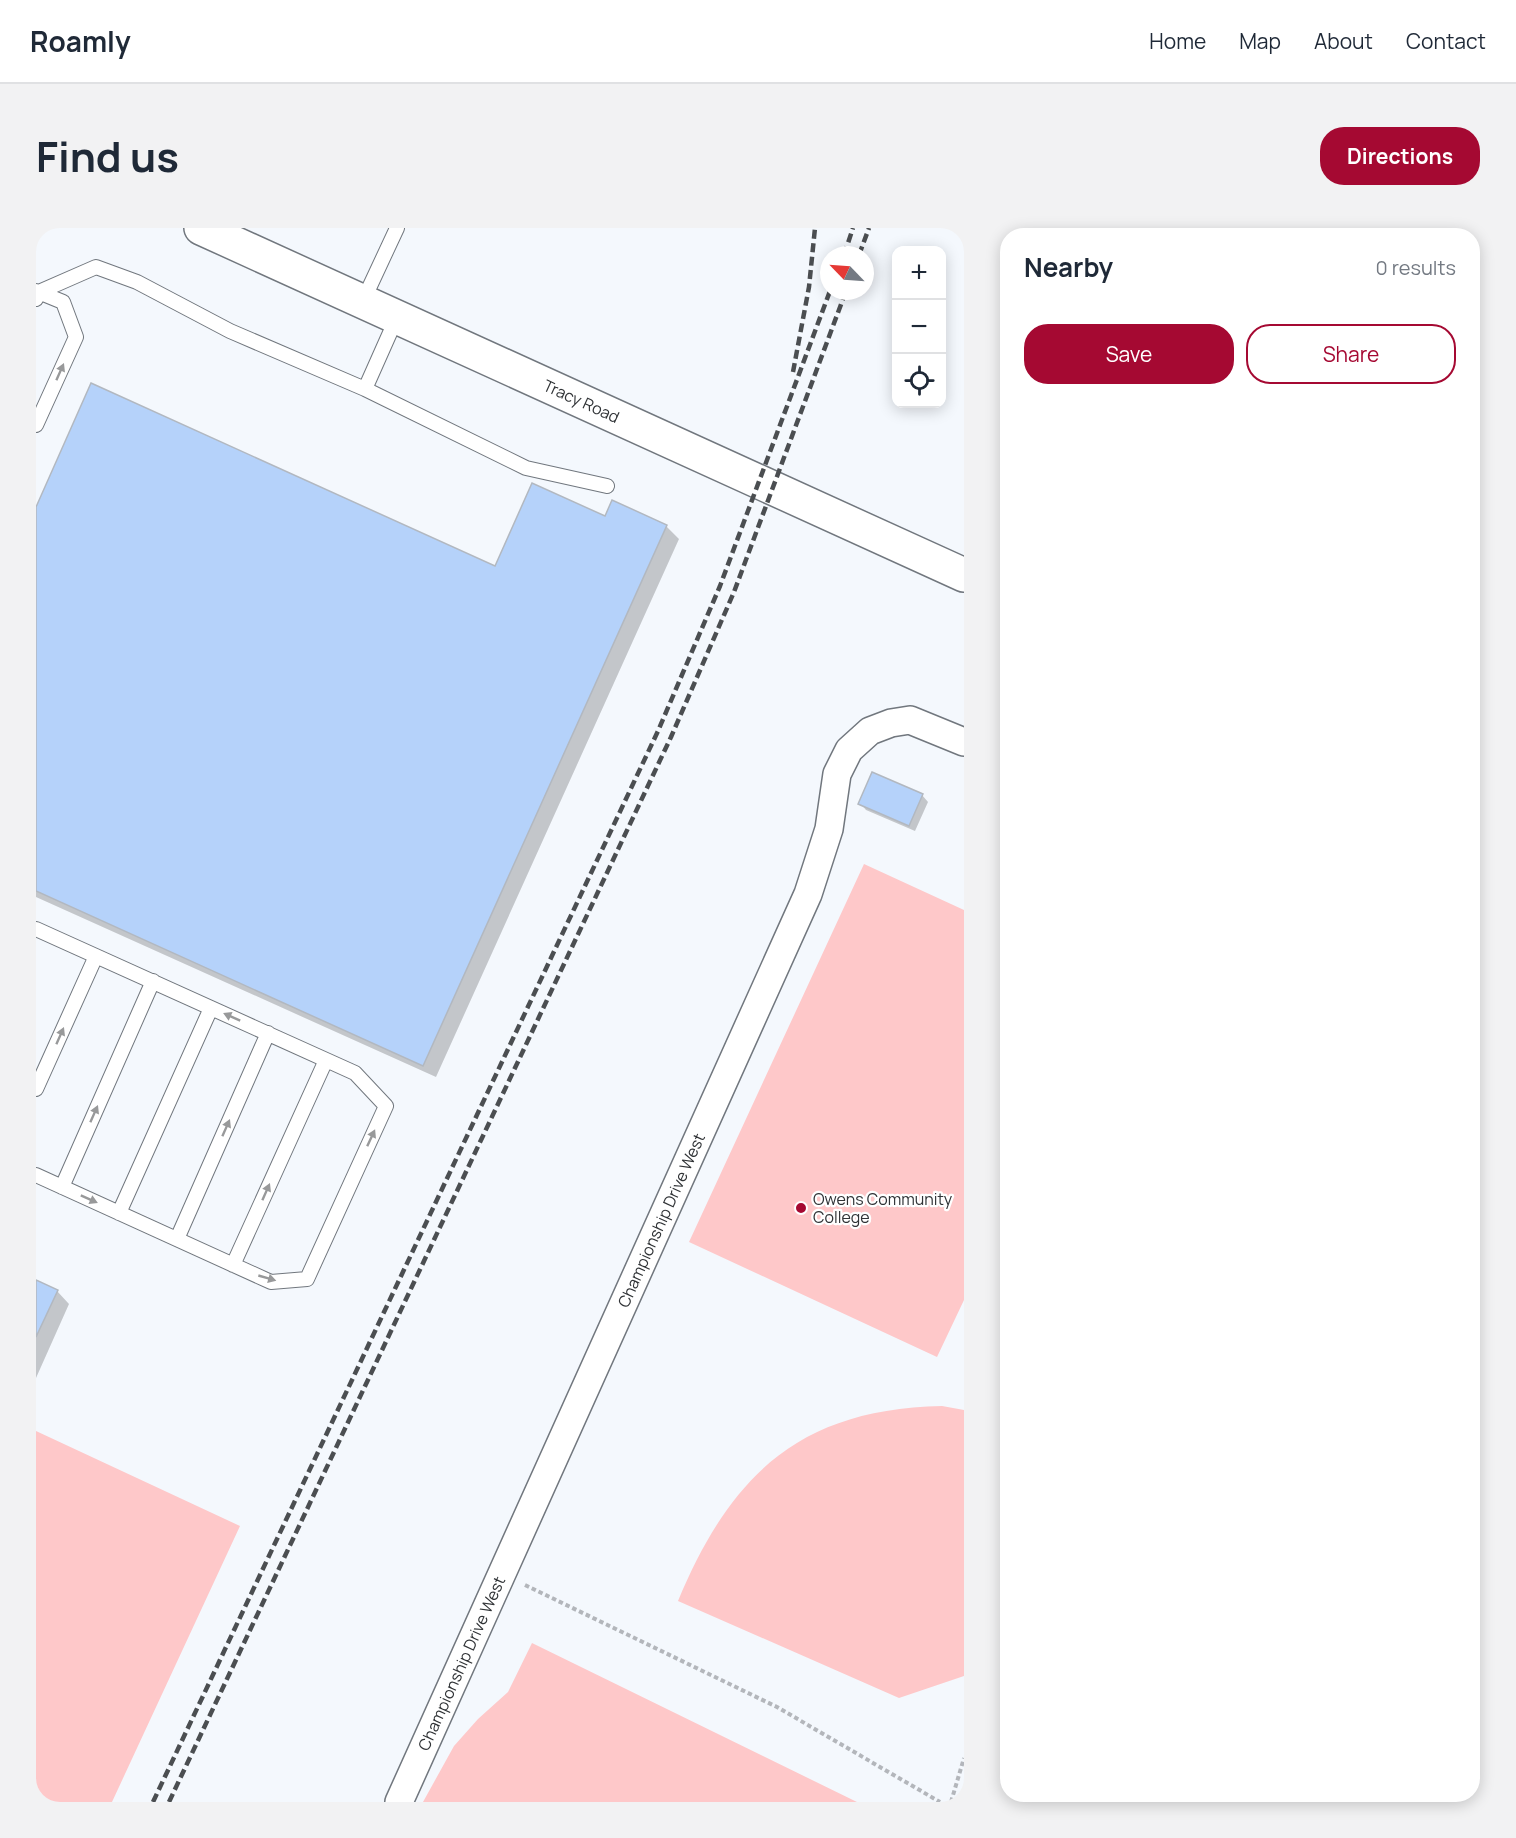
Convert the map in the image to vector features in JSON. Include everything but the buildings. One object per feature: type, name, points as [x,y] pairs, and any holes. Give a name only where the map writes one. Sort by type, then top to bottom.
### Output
[{"type":"street","name":"Tracy Road","points":[[201,228],[964,574]]},
{"type":"street","name":"Championship Drive West","points":[[399,1802],[500,1573],[808,894],[829,829],[837,774],[849,750],[870,731],[891,723],[910,720],[964,741]]},
{"type":"lane","points":[[363,301],[398,228]]},
{"type":"lane","points":[[37,294],[96,267],[137,282],[230,331],[365,389],[526,468],[607,486]]},
{"type":"lane","points":[[36,425],[76,337],[63,302],[37,294]]},
{"type":"lane","points":[[365,389],[397,317]]},
{"type":"lane","points":[[36,929],[355,1073],[386,1106],[307,1279],[271,1282],[36,1175]]},
{"type":"lane","points":[[36,1089],[96,956]]},
{"type":"lane","points":[[62,1187],[153,981]]},
{"type":"lane","points":[[119,1213],[211,1008]]},
{"type":"lane","points":[[177,1239],[268,1034]]},
{"type":"lane","points":[[233,1265],[326,1060]]},
{"type":"path","points":[[500,1573],[777,1707],[940,1802]]},
{"type":"path","points":[[951,1802],[964,1758]]},
{"type":"shaded area","points":[[864,864],[964,910],[964,1300],[937,1357],[689,1242]]},
{"type":"shaded area","points":[[942,1406],[964,1410],[964,1676],[899,1698],[678,1601],[699,1556],[722,1517],[747,1484],[777,1457],[810,1436],[848,1420],[892,1410]]},
{"type":"shaded area","points":[[36,1431],[240,1526],[112,1802],[36,1802]]},
{"type":"shaded area","points":[[532,1643],[857,1802],[423,1802],[454,1746],[478,1719],[508,1692]]},
{"type":"railway","points":[[793,372],[809,287],[815,228]]},
{"type":"railway","points":[[847,246],[853,228]]},
{"type":"railway","points":[[862,246],[869,228]]},
{"type":"railway","points":[[153,1802],[658,731],[720,586],[827,300]]},
{"type":"railway","points":[[169,1802],[671,737],[734,592],[843,300]]},
{"type":"place","name":"Owens Community College","points":[[801,1208]]}]
